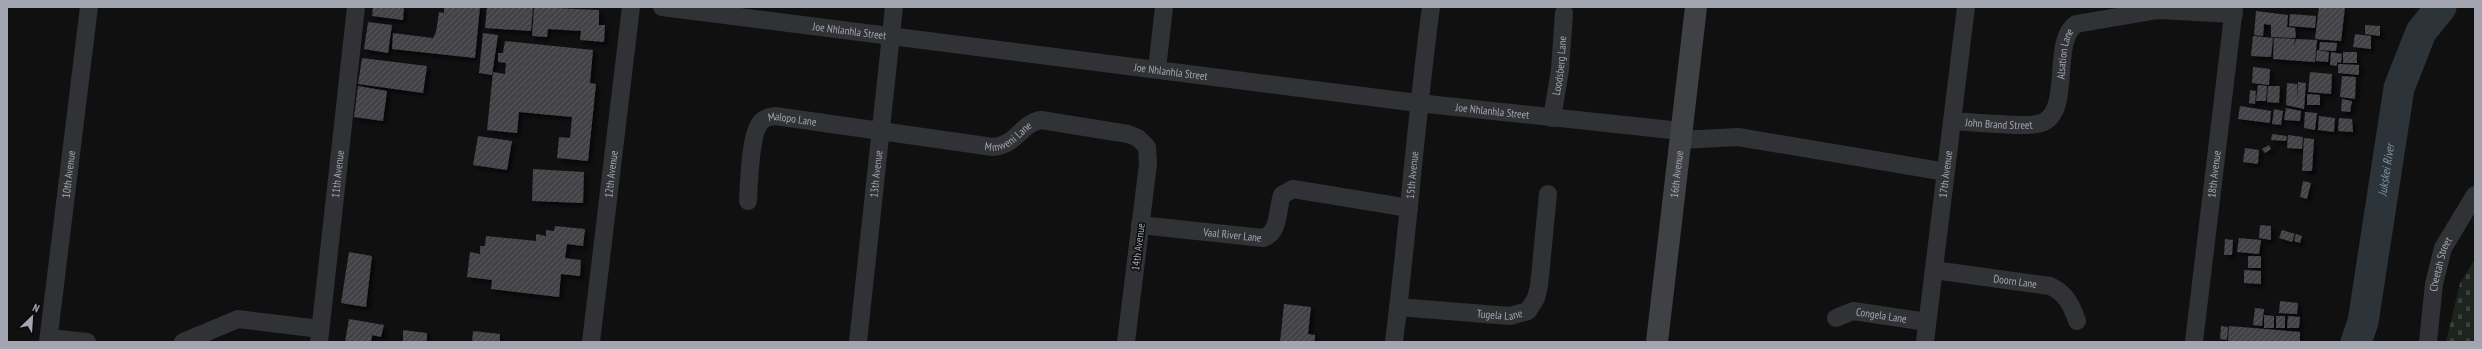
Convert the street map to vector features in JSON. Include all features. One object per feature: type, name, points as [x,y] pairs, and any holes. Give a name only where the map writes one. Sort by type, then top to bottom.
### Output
[{"type":"street","name":"10th Avenue","points":[[48,340],[89,7]]},
{"type":"street","name":"11th Avenue","points":[[319,335],[356,7]]},
{"type":"street","name":"12th Avenue","points":[[591,342],[631,7]]},
{"type":"street","name":"Joe Nhlanhla Street","points":[[662,7],[890,37],[1680,135],[1738,137],[1946,172]]},
{"type":"street","name":"13th Avenue","points":[[858,342],[882,130],[894,7]]},
{"type":"street","points":[[1157,69],[1164,7]]},
{"type":"street","name":"15th Avenue","points":[[1394,342],[1409,208],[1418,103],[1431,7]]},
{"type":"street","name":"16th Avenue","points":[[1657,342],[1696,7]]},
{"type":"street","name":"17th Avenue","points":[[1925,342],[1966,7]]},
{"type":"street","name":"Alsation Lane","points":[[2045,121],[2050,118],[2057,104],[2066,39],[2071,27],[2076,24],[2158,10],[2234,10]]},
{"type":"street","name":"18th Avenue","points":[[2194,342],[2234,10]]},
{"type":"street","name":"Loodsberg Lane","points":[[1552,118],[1560,70],[1564,13]]},
{"type":"street","name":"Malopo Lane","points":[[748,201],[755,136],[761,122],[767,117],[775,116],[882,130]]},
{"type":"street","name":"Mmweni Lane","points":[[882,130],[1002,146],[1015,139],[1029,125],[1045,120],[1134,136],[1143,142],[1148,153]]},
{"type":"street","name":"John Brand Street","points":[[1952,121],[2036,124],[2045,121]]},
{"type":"street","name":"14th Avenue","points":[[1126,342],[1148,153]]},
{"type":"street","name":"Vaal River Lane","points":[[1140,225],[1263,238],[1270,235],[1275,227],[1282,195],[1293,189],[1409,208]]},
{"type":"street","name":"Tugela Lane","points":[[1398,307],[1510,316],[1528,311],[1536,298],[1539,286],[1548,194]]},
{"type":"street","name":"Cheetah Street","points":[[2428,342],[2434,284],[2443,248],[2449,234],[2475,195]]},
{"type":"street","name":"Doorn Lane","points":[[1934,270],[2050,286],[2065,296],[2071,304],[2077,321]]},
{"type":"street","name":"Congela Lane","points":[[1836,318],[1853,311],[1927,322]]},
{"type":"street","points":[[183,342],[238,319],[319,335]]},
{"type":"street","points":[[48,340],[87,342]]},
{"type":"green space","points":[[2475,259],[2475,342],[2446,342],[2460,283]]},
{"type":"building","points":[[373,7],[404,7],[403,20],[372,16]]},
{"type":"building","points":[[444,7],[480,7],[475,58],[392,49],[393,33],[433,38],[436,32],[439,12],[444,13]]},
{"type":"building","points":[[487,7],[533,7],[531,31],[485,28]]},
{"type":"building","points":[[534,7],[599,10],[599,25],[605,25],[604,42],[580,40],[581,31],[548,29],[547,37],[532,36]]},
{"type":"building","points":[[2319,7],[2345,7],[2341,41],[2315,39]]},
{"type":"building","points":[[2256,11],[2288,15],[2287,27],[2295,28],[2296,38],[2271,37],[2271,25],[2264,24],[2263,36],[2254,35]]},
{"type":"building","points":[[2290,14],[2316,16],[2315,28],[2289,26]]},
{"type":"building","points":[[368,22],[392,25],[388,53],[364,49]]},
{"type":"building","points":[[2365,25],[2380,26],[2380,36],[2365,34]]},
{"type":"building","points":[[483,33],[498,35],[492,75],[479,73]]},
{"type":"building","points":[[2355,34],[2371,36],[2371,49],[2353,47]]},
{"type":"building","points":[[2253,36],[2273,38],[2271,57],[2251,56]]},
{"type":"building","points":[[2274,38],[2295,39],[2294,48],[2296,39],[2317,40],[2315,62],[2273,59]]},
{"type":"building","points":[[505,41],[593,50],[590,83],[596,84],[588,161],[557,158],[559,137],[570,138],[572,117],[519,112],[517,133],[487,130],[493,72],[505,74],[506,63],[498,62],[498,53],[503,53]]},
{"type":"building","points":[[2320,42],[2337,43],[2336,51],[2319,50]]},
{"type":"building","points":[[2317,50],[2329,52],[2328,62],[2316,61]]},
{"type":"building","points":[[2331,52],[2342,54],[2341,63],[2337,62],[2337,66],[2330,65]]},
{"type":"building","points":[[2343,52],[2357,52],[2357,63],[2343,63]]},
{"type":"building","points":[[362,58],[427,66],[423,93],[358,84]]},
{"type":"building","points":[[2338,64],[2359,65],[2359,75],[2338,73]]},
{"type":"building","points":[[2253,67],[2270,69],[2269,85],[2252,83]]},
{"type":"building","points":[[2310,72],[2332,74],[2331,94],[2308,92]]},
{"type":"building","points":[[2342,76],[2356,77],[2355,99],[2340,97]]},
{"type":"building","points":[[2298,82],[2306,83],[2304,109],[2286,105],[2287,83],[2297,84],[2297,103]]},
{"type":"building","points":[[2258,85],[2267,86],[2266,101],[2256,101]]},
{"type":"building","points":[[358,86],[387,91],[383,121],[354,117]]},
{"type":"building","points":[[2268,86],[2280,86],[2279,103],[2267,102]]},
{"type":"building","points":[[2250,90],[2256,91],[2255,104],[2249,103]]},
{"type":"building","points":[[2307,94],[2320,95],[2320,105],[2307,105]]},
{"type":"building","points":[[2342,99],[2352,101],[2350,112],[2341,111]]},
{"type":"building","points":[[2240,106],[2271,111],[2270,123],[2238,119]]},
{"type":"building","points":[[2286,108],[2301,111],[2300,121],[2284,120]]},
{"type":"building","points":[[2274,109],[2283,111],[2281,125],[2272,124]]},
{"type":"building","points":[[2305,112],[2317,113],[2315,130],[2304,128]]},
{"type":"building","points":[[2319,116],[2335,118],[2334,132],[2318,130]]},
{"type":"building","points":[[2339,118],[2352,119],[2353,132],[2338,131]]},
{"type":"building","points":[[2272,134],[2287,136],[2286,141],[2271,140]]},
{"type":"building","points":[[2288,135],[2303,137],[2302,149],[2287,148]]},
{"type":"building","points":[[478,136],[512,141],[507,170],[473,165]]},
{"type":"building","points":[[2304,138],[2314,139],[2312,171],[2302,171]]},
{"type":"building","points":[[2269,145],[2271,149],[2265,153],[2262,149]]},
{"type":"building","points":[[2245,148],[2259,150],[2258,164],[2243,162]]},
{"type":"building","points":[[533,169],[584,172],[583,203],[532,201]]},
{"type":"building","points":[[2303,181],[2311,183],[2307,199],[2300,197]]},
{"type":"building","points":[[2260,225],[2271,226],[2271,240],[2259,238]]},
{"type":"building","points":[[555,226],[585,229],[583,246],[567,244],[565,258],[581,260],[580,276],[561,274],[559,297],[491,289],[492,280],[467,277],[470,252],[480,254],[480,246],[485,246],[486,236],[536,241],[536,234],[546,236],[546,230],[554,231]]},
{"type":"building","points":[[2282,230],[2295,234],[2292,242],[2279,238]]},
{"type":"building","points":[[2296,234],[2302,236],[2300,243],[2294,241]]},
{"type":"building","points":[[2239,238],[2261,240],[2259,254],[2237,252]]},
{"type":"building","points":[[2225,239],[2233,240],[2232,255],[2224,255]]},
{"type":"building","points":[[349,252],[372,256],[366,307],[341,303]]},
{"type":"building","points":[[2248,256],[2261,256],[2261,268],[2248,268]]},
{"type":"building","points":[[2244,270],[2261,271],[2261,284],[2244,283]]},
{"type":"building","points":[[2280,301],[2298,303],[2297,314],[2279,313]]},
{"type":"building","points":[[1284,304],[1311,307],[1308,334],[1315,335],[1315,342],[1280,342]]},
{"type":"building","points":[[2255,308],[2264,309],[2262,326],[2253,325]]},
{"type":"building","points":[[2264,315],[2274,316],[2274,328],[2264,328]]},
{"type":"building","points":[[2276,316],[2285,316],[2285,328],[2276,328]]},
{"type":"building","points":[[2288,316],[2300,317],[2299,328],[2287,328]]},
{"type":"building","points":[[349,319],[384,325],[381,337],[372,335],[371,342],[345,342]]},
{"type":"building","points":[[2221,326],[2228,327],[2227,340],[2220,339]]},
{"type":"building","points":[[2229,326],[2300,332],[2300,342],[2228,342]]},
{"type":"building","points":[[403,330],[427,333],[427,342],[403,342]]},
{"type":"building","points":[[473,331],[500,334],[500,342],[472,342]]},
{"type":"waterway","name":"Jukskei River","points":[[2356,342],[2363,322],[2399,88],[2421,32],[2441,7]]}]
